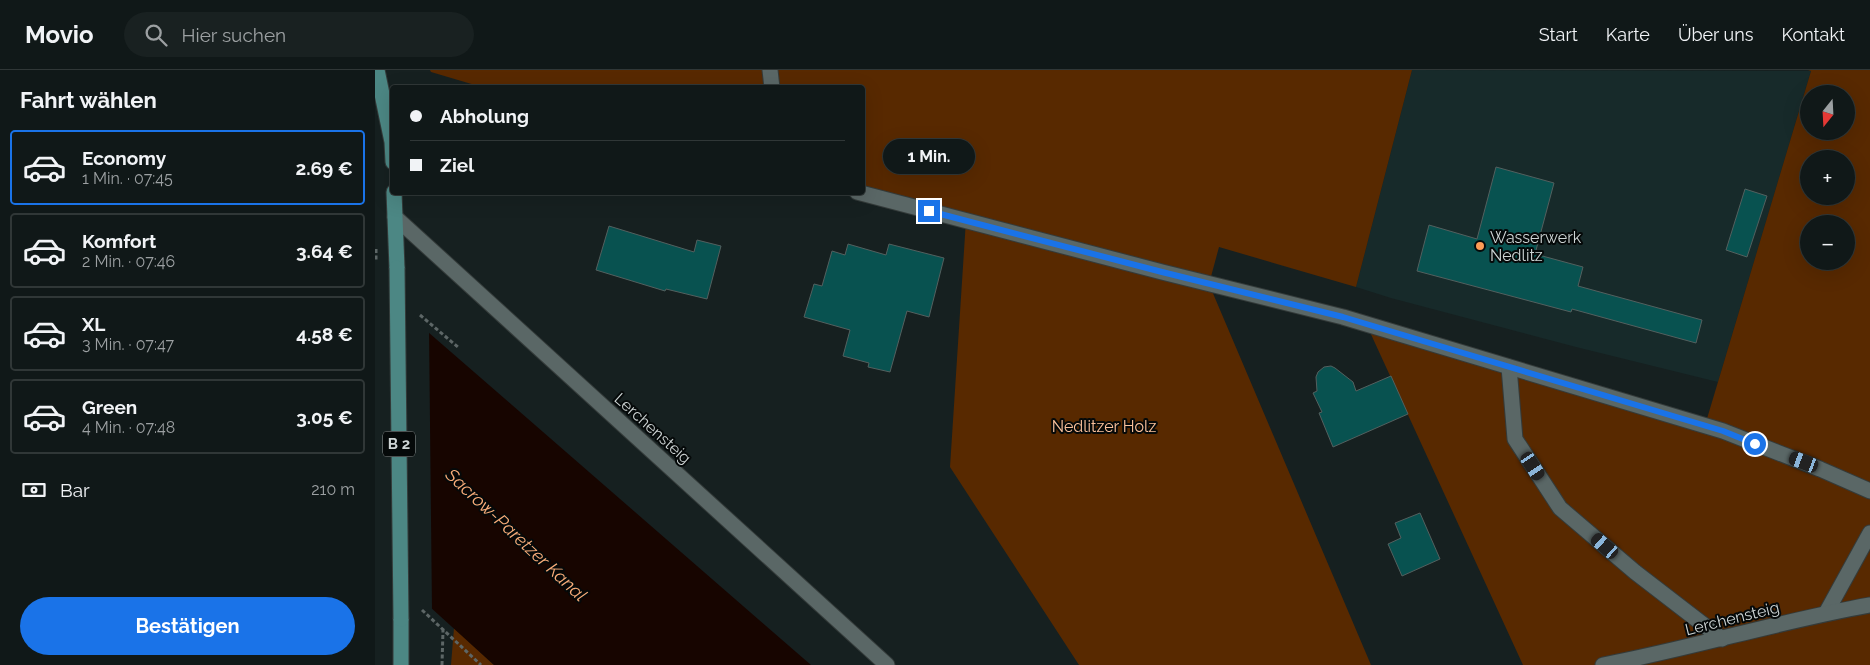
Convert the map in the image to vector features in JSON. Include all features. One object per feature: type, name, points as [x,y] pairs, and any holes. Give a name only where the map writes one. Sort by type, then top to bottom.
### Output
[{"type":"main road","points":[[377,70],[390,132]]},
{"type":"main road","name":"B 2","points":[[394,195],[397,268],[401,665]]},
{"type":"street","points":[[770,70],[772,85]]},
{"type":"street","points":[[865,194],[1343,317],[1723,431],[1870,491]]},
{"type":"street","name":"Lerchensteig","points":[[395,217],[887,665]]},
{"type":"street","points":[[1509,367],[1515,438],[1560,508],[1635,572],[1722,639]]},
{"type":"street","points":[[1826,613],[1870,533]]},
{"type":"street","name":"Lerchensteig","points":[[1603,665],[1722,639],[1826,613],[1870,605]]},
{"type":"path","points":[[442,665],[443,630],[481,665]]},
{"type":"shaded area","points":[[1412,70],[1811,71],[1807,85],[1800,85],[1800,108],[1718,382],[1576,347],[1356,287]]},
{"type":"green space","name":"Nedlitzer Holz","points":[[430,70],[1412,70],[1356,287],[1219,247],[1209,284],[1371,665],[1079,665],[950,467],[966,220],[865,193],[865,85],[475,85],[431,72]]},
{"type":"green space","points":[[1808,70],[1870,70],[1870,665],[1523,665],[1369,330],[1703,432],[1800,108],[1800,140],[1855,140],[1855,85],[1807,85],[1811,71]]},
{"type":"green space","points":[[454,628],[494,665],[451,665]]},
{"type":"water","name":"Sacrow-Paretzer Kanal","points":[[375,286],[811,665],[494,665],[375,557]]},
{"type":"pier","points":[[375,284],[429,330],[432,612],[375,560]]},
{"type":"building","name":"Wasserwerk Nedlitz","points":[[1496,167],[1554,183],[1535,254],[1583,267],[1578,286],[1702,320],[1696,343],[1572,309],[1571,312],[1417,271],[1429,225],[1477,239]]},
{"type":"building","points":[[1745,189],[1767,196],[1747,257],[1726,250]]},
{"type":"building","points":[[609,226],[694,252],[697,240],[721,246],[707,299],[666,289],[665,291],[596,270]]},
{"type":"building","points":[[848,244],[886,255],[889,244],[944,258],[929,317],[907,311],[890,372],[868,367],[869,363],[843,356],[850,330],[804,317],[814,284],[822,286],[832,251],[845,255]]},
{"type":"building","points":[[1331,366],[1353,382],[1356,391],[1391,376],[1408,414],[1333,447],[1319,413],[1322,412],[1313,393],[1317,391],[1316,377],[1318,372],[1324,367]]},
{"type":"building","points":[[1420,513],[1440,559],[1402,576],[1388,544],[1401,538],[1395,523]]},
{"type":"place","name":"Wasserwerk Nedlitz","points":[[1480,246]]},
{"type":"route","points":[[929,211],[1343,317],[1723,431],[1755,444]]}]
